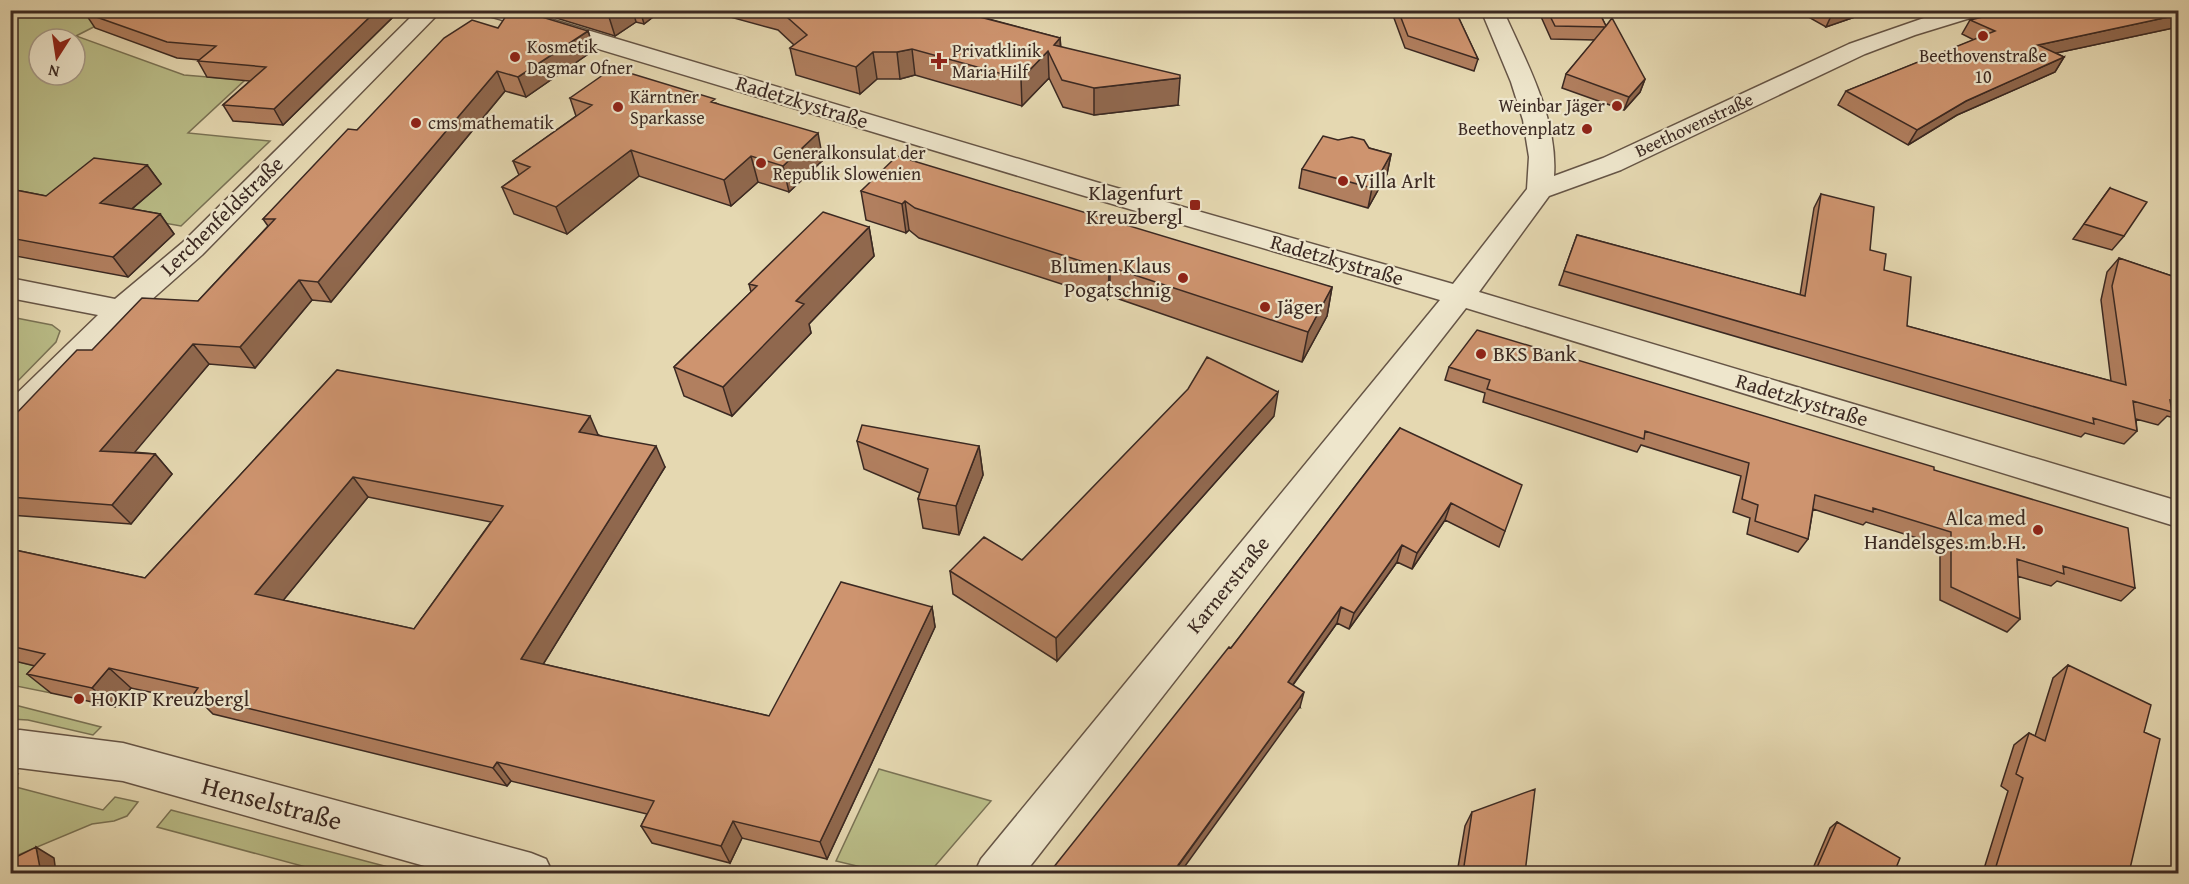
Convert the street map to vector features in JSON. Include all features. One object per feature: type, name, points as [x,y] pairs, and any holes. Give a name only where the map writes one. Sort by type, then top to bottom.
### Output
[{"type":"street","name":"Lerchenfeldstraße","points":[[10,420],[121,310],[192,249],[431,10]]},
{"type":"street","name":"Radetzkystraße","points":[[494,10],[1087,188],[1460,296],[2178,514]]},
{"type":"street","points":[[1460,296],[1540,190],[1542,157],[1536,126],[1517,69],[1492,10]]},
{"type":"street","name":"Beethovenstraße","points":[[1540,190],[1612,164],[1857,49],[1907,30],[1972,10]]},
{"type":"street","points":[[10,288],[121,310]]},
{"type":"street","name":"Karnerstraße","points":[[996,873],[1460,296]]},
{"type":"street","name":"Henselstraße","points":[[10,750],[20,749],[123,762],[531,873]]},
{"type":"green space","points":[[10,11],[125,11],[87,30],[87,27],[27,27],[27,87],[87,87],[87,40],[184,75],[245,80],[188,133],[270,141],[181,226],[11,196]]},
{"type":"green space","points":[[11,317],[52,325],[60,331],[56,342],[11,388]]},
{"type":"green space","points":[[11,660],[69,674],[51,693],[11,685]]},
{"type":"green space","points":[[10,704],[101,727],[93,735],[28,720],[11,719]]},
{"type":"green space","points":[[879,769],[991,801],[929,873],[886,873],[836,861]]},
{"type":"green space","points":[[18,774],[12,786],[103,810],[115,797],[138,802],[127,816],[114,821],[92,824],[11,858],[10,775]]},
{"type":"green space","points":[[171,810],[411,873],[328,873],[157,827]]},
{"type":"building","points":[[90,10],[377,10],[274,109],[223,105],[266,67],[198,61],[216,46],[167,42],[85,13]]},
{"type":"building","points":[[510,10],[519,10],[588,31],[518,77],[497,71],[318,282],[299,280],[240,347],[193,344],[100,451],[155,454],[112,505],[10,497],[10,434],[14,430],[10,430],[10,420],[77,350],[92,350],[142,298],[198,301],[275,219],[263,219],[348,129],[357,130],[444,38],[472,20],[498,28]]},
{"type":"building","points":[[588,10],[618,10],[609,17]]},
{"type":"building","points":[[779,10],[953,10],[1060,38],[1054,45],[1180,75],[1180,78],[1094,88],[1062,80],[1048,51],[1021,79],[912,49],[897,52],[873,52],[856,67],[790,48],[807,35]]},
{"type":"building","points":[[1398,10],[1455,10],[1478,59],[1408,36]]},
{"type":"building","points":[[1547,10],[1598,10],[1606,26],[1612,18],[1645,79],[1629,97],[1566,74],[1605,27],[1555,26]]},
{"type":"building","points":[[1827,10],[1841,10],[1832,14]]},
{"type":"building","points":[[2013,10],[2178,10],[2178,15],[2038,45],[2064,57],[1966,101],[1917,130],[1846,91],[1995,31],[1970,20]]},
{"type":"building","points":[[613,68],[715,99],[711,102],[818,133],[783,166],[751,156],[724,180],[631,150],[556,207],[502,187],[530,167],[513,161],[592,105],[570,98]]},
{"type":"building","points":[[1323,136],[1338,140],[1352,137],[1364,140],[1369,148],[1391,154],[1372,188],[1302,169]]},
{"type":"building","points":[[897,156],[1332,287],[1308,332],[1110,267],[1109,270],[915,208],[905,201],[902,204],[861,191]]},
{"type":"building","points":[[94,158],[147,165],[100,203],[160,214],[113,257],[10,238],[10,189],[46,196]]},
{"type":"building","points":[[2110,188],[2147,202],[2124,236],[2084,224]]},
{"type":"building","points":[[1821,194],[1874,207],[1870,250],[1886,254],[1884,270],[1911,277],[1907,326],[2126,385],[2112,286],[2119,258],[2178,278],[2178,402],[2170,400],[2172,412],[2133,401],[2137,431],[2093,418],[2094,424],[1564,271],[1577,235],[1805,296]]},
{"type":"building","points":[[823,212],[869,227],[796,301],[804,304],[723,387],[674,367],[757,286],[749,284]]},
{"type":"building","points":[[1477,330],[1934,467],[1934,470],[2128,528],[2135,588],[2063,566],[2064,574],[2017,559],[2020,619],[1951,587],[1951,532],[1873,508],[1873,512],[1815,495],[1808,539],[1755,521],[1758,505],[1742,499],[1749,463],[1645,431],[1644,439],[1487,389],[1490,380],[1449,367]]},
{"type":"building","points":[[1207,357],[1278,392],[1056,638],[950,571],[984,537],[1022,560],[1188,389]]},
{"type":"building","points":[[337,370],[590,416],[579,432],[656,446],[521,659],[769,716],[841,582],[932,607],[820,842],[733,821],[721,846],[641,826],[654,801],[497,762],[493,768],[193,695],[198,688],[109,668],[92,688],[27,674],[45,654],[10,646],[10,549],[145,578]],"holes":[[[353,477],[503,506],[414,629],[255,594]]]},
{"type":"building","points":[[862,425],[979,446],[956,506],[918,499],[928,469],[857,441]]},
{"type":"building","points":[[1400,428],[1522,485],[1505,531],[1451,503],[1417,553],[1402,545],[1354,613],[1341,607],[1288,682],[1304,692],[1173,872],[1178,873],[1049,873],[1229,647],[1231,648]]},
{"type":"building","points":[[2068,665],[2151,705],[2144,732],[2160,739],[2129,873],[1994,873],[2023,778],[2016,774],[2029,733],[2045,741]]},
{"type":"building","points":[[1535,789],[1525,873],[1463,873],[1472,812]]},
{"type":"building","points":[[1837,822],[1900,858],[1894,873],[1815,872]]},
{"type":"building","points":[[36,847],[41,873],[10,873],[10,860]]},
{"type":"place","name":"Beethovenstraße 10","points":[[1983,36]]},
{"type":"place","name":"Kosmetik Dagmar Ofner","points":[[515,57]]},
{"type":"place","name":"Privatklinik Maria Hilf","points":[[939,61]]},
{"type":"place","name":"Weinbar Jäger","points":[[1617,106]]},
{"type":"place","name":"Kärntner Sparkasse","points":[[618,107]]},
{"type":"place","name":"cms mathematik","points":[[416,123]]},
{"type":"place","name":"Beethovenplatz","points":[[1587,129]]},
{"type":"place","name":"Generalkonsulat der Republik Slowenien","points":[[761,163]]},
{"type":"place","name":"Villa Arlt","points":[[1343,181]]},
{"type":"place","name":"Klagenfurt Kreuzbergl","points":[[1195,205]]},
{"type":"place","name":"Blumen Klaus Pogatschnig","points":[[1183,278]]},
{"type":"place","name":"Jäger","points":[[1265,307]]},
{"type":"place","name":"BKS Bank","points":[[1481,354]]},
{"type":"place","name":"Alca med Handelsges.m.b.H.","points":[[2038,530]]},
{"type":"place","name":"HOKIP Kreuzbergl","points":[[79,699]]}]
